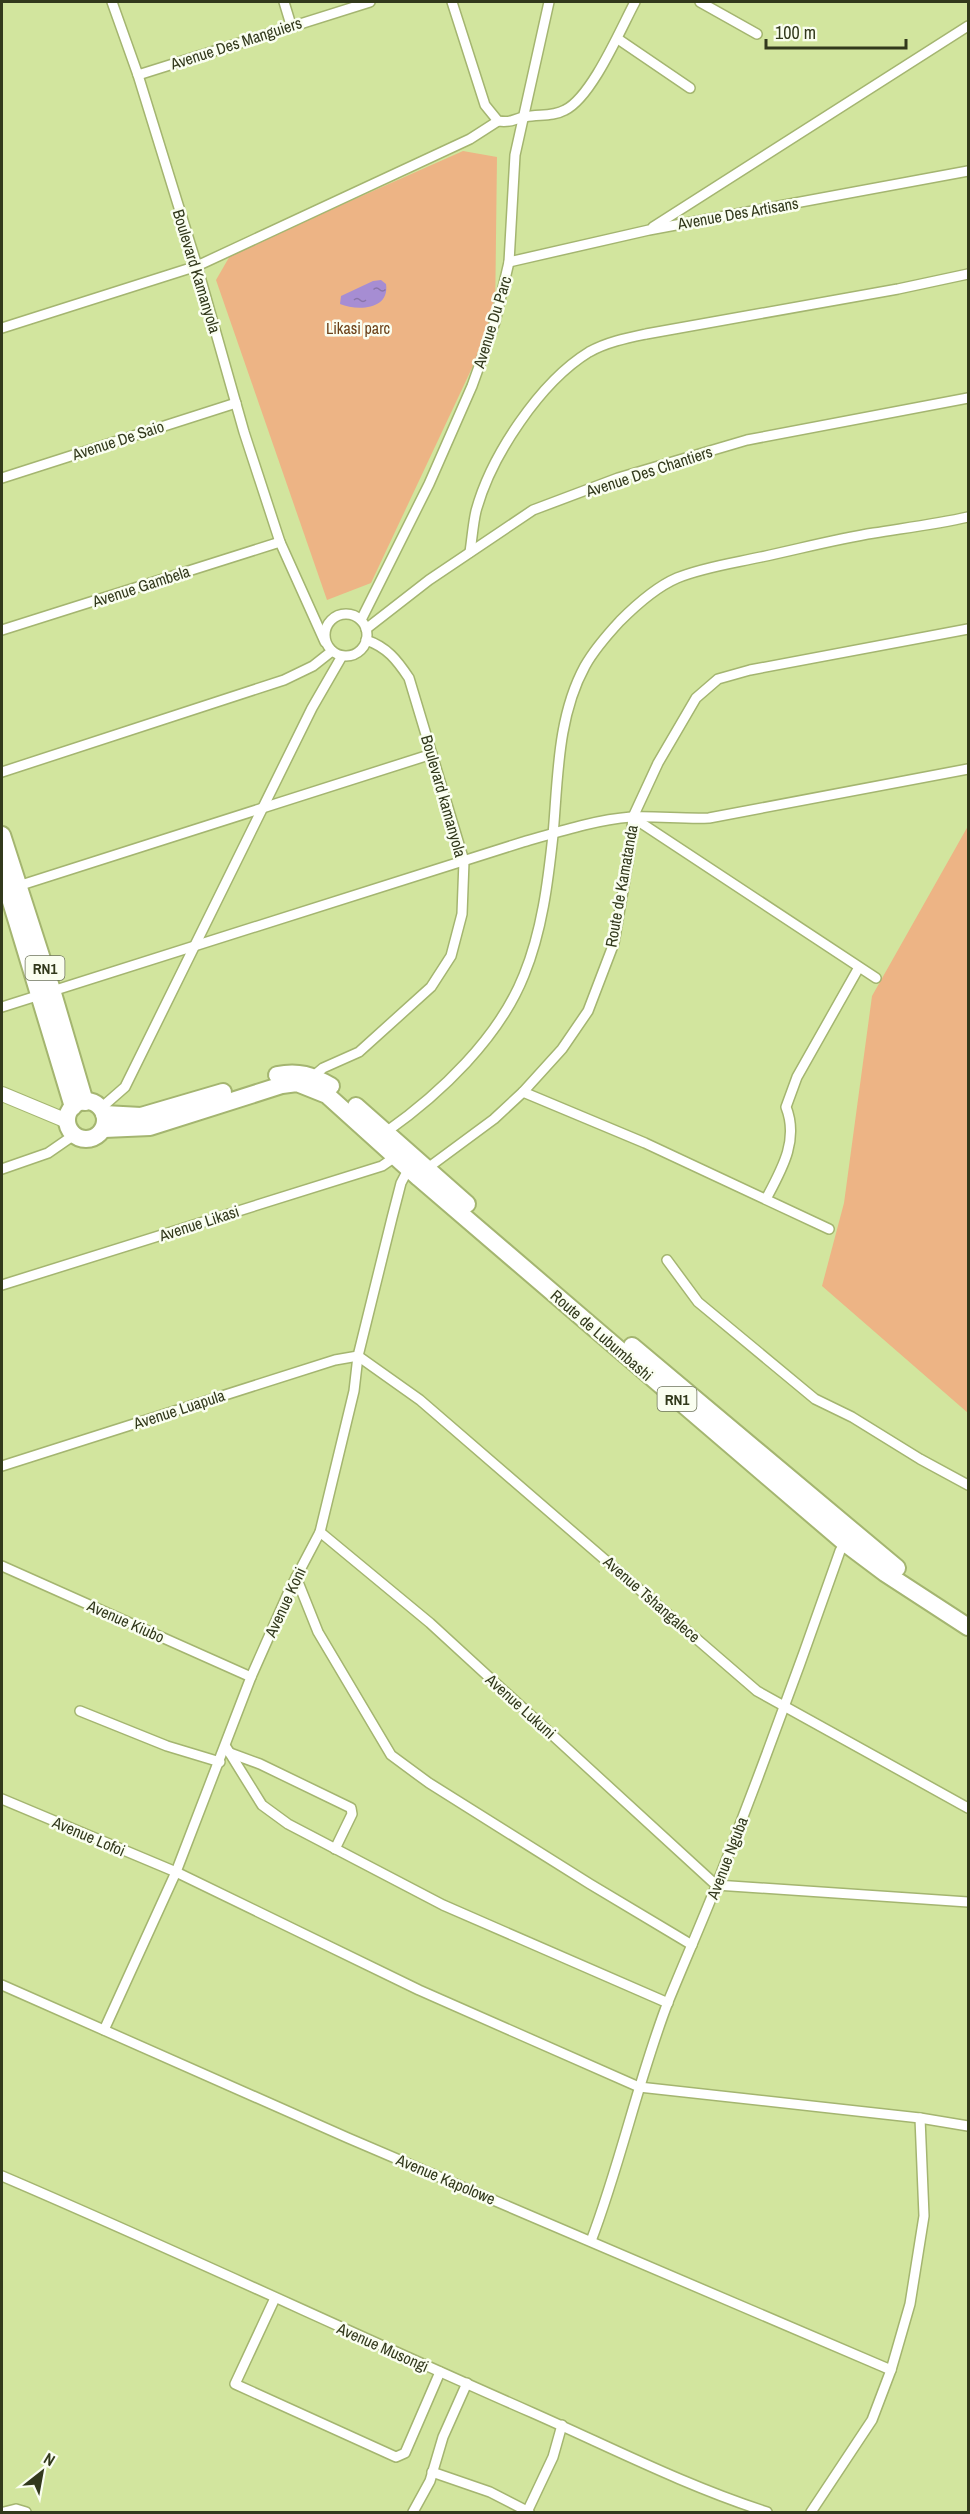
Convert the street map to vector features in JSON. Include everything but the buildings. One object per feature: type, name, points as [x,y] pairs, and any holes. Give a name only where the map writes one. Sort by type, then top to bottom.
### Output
[{"type":"highway","name":"RN1","points":[[2,835],[9,889]]},
{"type":"highway","name":"RN1","points":[[2,872],[46,992],[87,1116]]},
{"type":"highway","name":"Route de Lubumbashi","points":[[304,1079],[334,1088],[386,1132],[413,1166]]},
{"type":"highway","name":"Route de Lubumbashi","points":[[304,1079],[327,1095],[413,1166],[848,1538],[885,1574],[969,1627]]},
{"type":"highway","points":[[87,1116],[123,1130],[150,1127],[304,1079]]},
{"type":"highway","name":"Route de Lubumbashi","points":[[848,1538],[969,1615]]},
{"type":"main road","points":[[2,1094],[87,1116]]},
{"type":"street","name":"Boulevard Kamanyola","points":[[112,2],[138,75],[280,542],[326,642]]},
{"type":"street","points":[[284,2],[291,24]]},
{"type":"street","name":"Avenue Des Manguiers","points":[[138,75],[291,24],[370,2]]},
{"type":"street","points":[[452,2],[485,105],[498,121]]},
{"type":"street","name":"Avenue Du Parc","points":[[361,620],[429,484],[472,386],[495,322],[509,262],[515,155],[549,2]]},
{"type":"street","points":[[2,328],[197,266],[470,139],[498,121],[512,123],[523,117],[555,115],[569,109],[587,87],[618,39],[635,2]]},
{"type":"street","points":[[700,2],[757,34]]},
{"type":"street","points":[[649,230],[969,26]]},
{"type":"street","points":[[618,39],[690,88]]},
{"type":"street","name":"Avenue Des Artisans","points":[[509,262],[649,230],[969,171]]},
{"type":"street","points":[[470,552],[479,502],[505,448],[527,412],[568,369],[589,352],[614,341],[646,334],[898,289],[969,273]]},
{"type":"street","name":"Avenue Des Chantiers","points":[[366,629],[470,552],[533,510],[618,478],[747,440],[969,398]]},
{"type":"street","name":"Avenue De Saio","points":[[2,478],[236,403]]},
{"type":"street","points":[[386,1132],[415,1112],[446,1084],[475,1051],[515,995],[525,974],[544,906],[553,834],[557,775],[572,695],[585,666],[603,640],[628,612],[677,578],[708,568],[852,537],[969,517]]},
{"type":"street","name":"Avenue Gambela","points":[[2,630],[280,542]]},
{"type":"street","points":[[349,614],[361,620],[366,629],[366,640],[357,652],[342,656],[332,651],[326,642],[327,624],[337,615],[349,614]]},
{"type":"street","name":"Route de Kamatanda","points":[[494,1119],[523,1092],[562,1049],[588,1011],[614,943],[630,850],[633,817],[679,723],[696,698],[718,680],[750,670],[969,629]]},
{"type":"street","name":"Boulevard kamanyola","points":[[304,1079],[359,1052],[431,987],[451,957],[462,914],[464,861],[409,678],[390,653],[380,645],[366,640]]},
{"type":"street","points":[[2,772],[284,680],[313,666],[332,651]]},
{"type":"street","points":[[2,1169],[48,1153],[87,1116],[125,1087],[194,944],[265,808],[312,708],[342,656]]},
{"type":"street","points":[[9,889],[432,754]]},
{"type":"street","points":[[2,1007],[194,944],[602,820],[633,817],[677,820],[709,818],[969,769]]},
{"type":"street","points":[[633,817],[858,969],[876,978]]},
{"type":"street","points":[[766,1198],[787,1153],[793,1124],[786,1107],[797,1077],[858,969]]},
{"type":"street","points":[[523,1092],[645,1143],[829,1229]]},
{"type":"street","name":"Avenue Likasi","points":[[2,1285],[382,1166],[413,1166],[494,1119]]},
{"type":"street","name":"Avenue Koni","points":[[104,2030],[176,1872],[220,1762],[228,1750],[251,1677],[290,1588],[320,1532],[354,1391],[358,1356],[401,1183],[413,1166]]},
{"type":"street","points":[[667,1260],[698,1302],[815,1399],[846,1414],[920,1459],[969,1485]]},
{"type":"street","name":"Avenue Luapula","points":[[2,1466],[335,1360],[358,1356]]},
{"type":"street","name":"Avenue Tshangalece","points":[[358,1356],[420,1400],[758,1691],[969,1808]]},
{"type":"street","name":"Avenue Lukuni","points":[[320,1532],[430,1623],[716,1885]]},
{"type":"street","name":"Avenue Nguba","points":[[591,2241],[612,2187],[639,2087],[668,2003],[786,1705],[848,1538]]},
{"type":"street","name":"Avenue Kiubo","points":[[2,1566],[251,1677]]},
{"type":"street","points":[[296,1577],[318,1632],[391,1755],[429,1783],[692,1945]]},
{"type":"street","points":[[80,1711],[166,1746],[220,1762]]},
{"type":"street","points":[[228,1750],[351,1808],[352,1814],[335,1849]]},
{"type":"street","points":[[228,1750],[262,1805],[288,1824],[442,1905],[668,2003]]},
{"type":"street","name":"Avenue Lofoi","points":[[2,1799],[176,1872],[419,1990],[639,2087],[920,2118],[969,2126]]},
{"type":"street","points":[[716,1885],[969,1902]]},
{"type":"street","name":"Avenue Kapolowe","points":[[2,1985],[891,2370]]},
{"type":"street","points":[[812,2512],[872,2420],[891,2370],[910,2304],[924,2216],[920,2118]]},
{"type":"street","name":"Avenue Musongi","points":[[2,2176],[735,2502],[767,2512]]},
{"type":"street","points":[[275,2298],[235,2384],[247,2392],[282,2404],[396,2457],[405,2453],[440,2372]]},
{"type":"street","points":[[413,2512],[432,2472],[443,2437],[467,2384]]},
{"type":"street","points":[[432,2472],[490,2492],[528,2512],[553,2457],[562,2425]]},
{"type":"street","points":[[735,2502],[742,2512]]},
{"type":"street","points":[[4,2512],[16,2509],[26,2512]]},
{"type":"green space","name":"Likasi parc","points":[[463,151],[497,157],[495,319],[371,583],[327,600],[216,280],[231,254]]},
{"type":"green space","points":[[968,826],[968,1413],[822,1286],[844,1203],[872,996]]},
{"type":"water","points":[[381,280],[386,284],[386,293],[378,304],[363,308],[340,304],[341,296],[373,281]]}]
